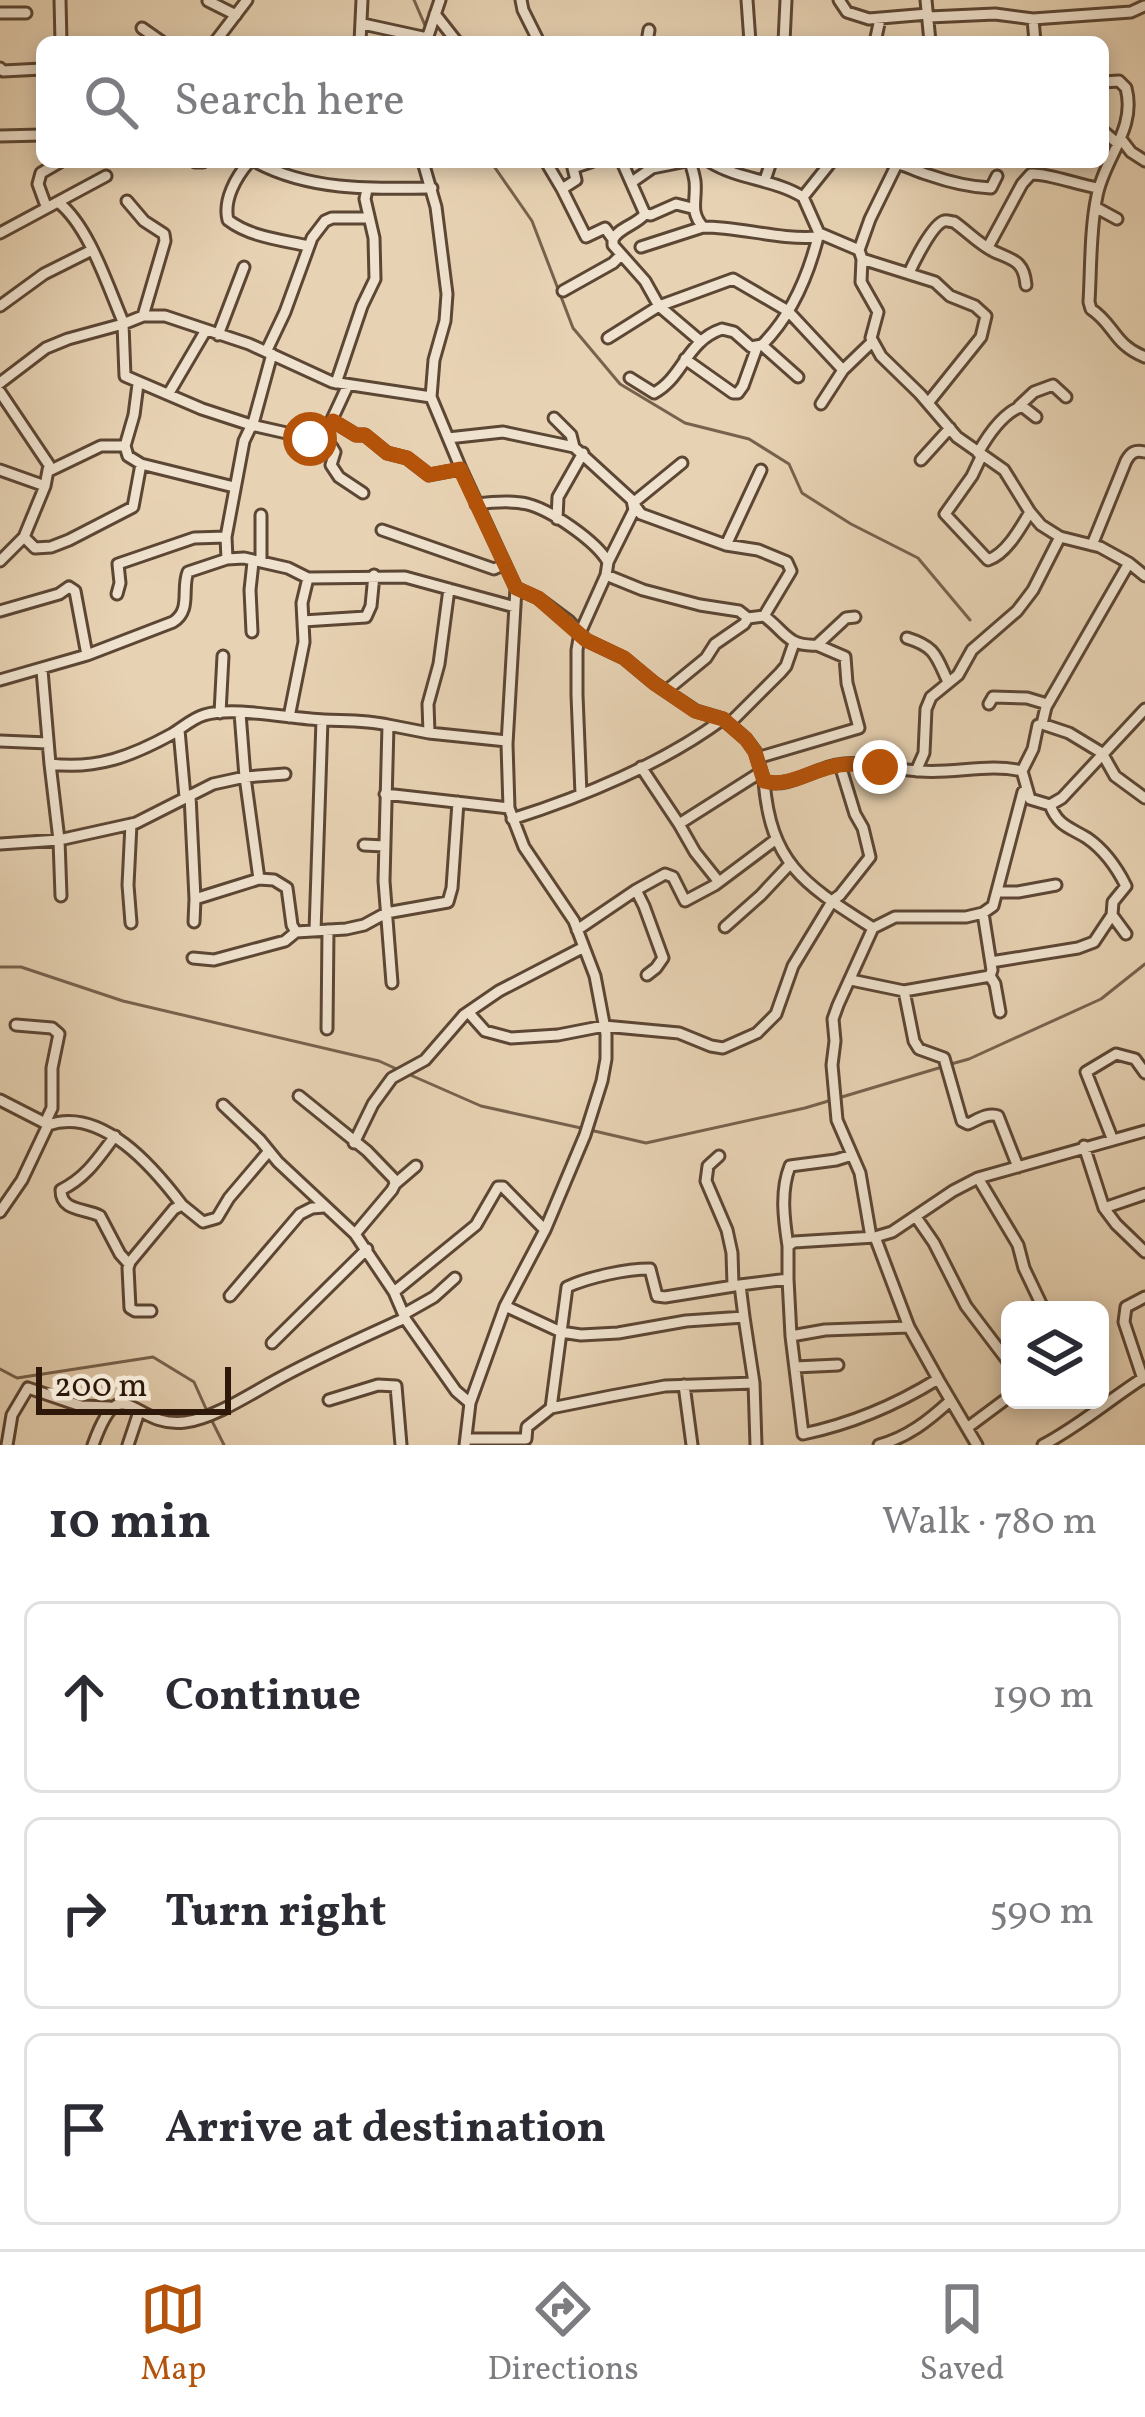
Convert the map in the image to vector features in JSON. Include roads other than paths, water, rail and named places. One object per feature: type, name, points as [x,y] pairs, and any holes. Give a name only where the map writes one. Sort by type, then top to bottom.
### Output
[{"type":"street","points":[[60,0],[61,36]]},
{"type":"street","points":[[220,36],[248,0]]},
{"type":"street","points":[[360,36],[362,0]]},
{"type":"street","points":[[427,36],[440,0]]},
{"type":"street","points":[[521,0],[536,36]]},
{"type":"street","points":[[747,0],[750,36]]},
{"type":"street","points":[[784,36],[786,0]]},
{"type":"street","points":[[839,0],[847,12],[880,19],[997,9],[1033,19],[1131,12],[1144,5]]},
{"type":"street","points":[[926,0],[930,36]]},
{"type":"street","points":[[1078,0],[1079,15]]},
{"type":"street","points":[[208,1],[236,15]]},
{"type":"street","points":[[0,13],[26,13]]},
{"type":"street","points":[[435,14],[452,36]]},
{"type":"street","points":[[876,36],[880,19]]},
{"type":"street","points":[[1033,19],[1034,36]]},
{"type":"street","points":[[363,24],[410,36]]},
{"type":"street","points":[[142,28],[153,36]]},
{"type":"street","points":[[0,68],[36,70]]},
{"type":"street","points":[[1109,82],[1119,81],[1126,88],[1129,115],[1109,163]]},
{"type":"street","points":[[0,136],[36,135]]},
{"type":"street","points":[[1109,135],[1145,161]]},
{"type":"street","points":[[46,206],[38,184],[41,172],[49,168]]},
{"type":"street","points":[[244,168],[228,202],[228,220],[254,233],[308,246]]},
{"type":"street","points":[[267,168],[320,184],[432,188]]},
{"type":"street","points":[[425,168],[447,294],[431,397],[516,588],[507,741],[511,813],[524,847],[584,947],[595,976],[606,1059],[585,1135],[545,1230],[505,1306],[470,1403],[466,1442],[527,1442],[527,1427],[551,1408],[665,1386],[754,1383]]},
{"type":"street","points":[[550,168],[586,237],[605,228],[613,238]]},
{"type":"street","points":[[562,189],[576,180],[573,168]]},
{"type":"street","points":[[625,168],[645,214]]},
{"type":"street","points":[[632,182],[652,168]]},
{"type":"street","points":[[689,168],[695,182],[694,217],[703,227]]},
{"type":"street","points":[[685,359],[738,393],[760,346],[788,311],[810,267],[819,235],[803,197],[721,168]]},
{"type":"street","points":[[765,180],[769,168]]},
{"type":"street","points":[[803,197],[826,168]]},
{"type":"street","points":[[820,404],[844,370],[872,343],[878,312],[861,282],[861,254],[892,168]]},
{"type":"street","points":[[915,168],[930,176],[991,188],[997,176]]},
{"type":"street","points":[[930,176],[934,168]]},
{"type":"street","points":[[1107,168],[1094,207],[1091,309],[1103,316],[1112,336],[1145,357]]},
{"type":"street","points":[[988,247],[1031,174],[1098,188]]},
{"type":"street","points":[[0,233],[106,176]]},
{"type":"street","points":[[322,441],[333,421],[362,306],[375,279],[367,189]]},
{"type":"street","points":[[127,201],[164,234],[143,316]]},
{"type":"street","points":[[58,202],[92,250],[124,324],[125,376],[202,409],[322,441],[335,452],[332,466],[339,477],[363,493]]},
{"type":"street","points":[[692,208],[676,204],[645,214],[616,233],[613,245],[645,281],[659,306],[699,340]]},
{"type":"street","points":[[1094,207],[1117,218]]},
{"type":"street","points":[[227,559],[226,537],[244,441],[269,353],[308,246],[325,221],[369,218]]},
{"type":"street","points":[[909,273],[943,221],[954,222],[988,247],[1014,258],[1026,285]]},
{"type":"street","points":[[641,247],[703,227],[770,236],[819,235],[935,282],[986,316],[981,337],[928,403]]},
{"type":"street","points":[[0,306],[44,274],[92,250]]},
{"type":"street","points":[[563,291],[621,255]]},
{"type":"street","points":[[218,335],[244,267]]},
{"type":"street","points":[[608,338],[659,306],[733,279],[788,311],[844,370]]},
{"type":"street","points":[[3,554],[25,537],[49,472],[45,457],[0,387],[46,348],[68,339],[143,316],[165,316],[342,384],[431,397]]},
{"type":"street","points":[[170,393],[206,329]]},
{"type":"street","points":[[630,378],[653,393],[668,385],[699,340],[727,329],[751,347],[760,346],[798,376]]},
{"type":"street","points":[[872,343],[957,437],[1004,470],[1041,525],[1130,563],[1145,576]]},
{"type":"street","points":[[138,384],[125,446],[128,456],[141,464],[234,488]]},
{"type":"street","points":[[1030,512],[1000,554],[988,560],[944,514],[972,476],[986,439],[1018,406],[1042,387],[1053,386],[1066,397]]},
{"type":"street","points":[[1018,406],[1036,417]]},
{"type":"street","points":[[554,418],[641,514],[787,562],[791,571],[764,616]]},
{"type":"street","points":[[333,421],[356,435],[365,435],[387,453],[407,458],[429,475],[460,469]]},
{"type":"street","points":[[921,460],[950,428]]},
{"type":"street","points":[[448,438],[503,432],[579,450]]},
{"type":"street","points":[[49,472],[94,448],[125,446]]},
{"type":"street","points":[[556,518],[559,496],[579,450]]},
{"type":"street","points":[[1092,545],[1130,453],[1145,452]]},
{"type":"street","points":[[633,503],[682,463]]},
{"type":"street","points":[[25,537],[35,548],[51,547],[133,506],[141,464]]},
{"type":"street","points":[[0,470],[45,486]]},
{"type":"street","points":[[726,545],[761,470]]},
{"type":"street","points":[[581,794],[580,633],[633,503]]},
{"type":"street","points":[[476,504],[529,504],[598,547],[608,562]]},
{"type":"street","points":[[251,632],[250,590],[262,515]]},
{"type":"street","points":[[382,530],[494,568],[503,565]]},
{"type":"street","points":[[117,594],[118,564],[194,538],[226,537]]},
{"type":"street","points":[[916,771],[924,753],[931,698],[958,675],[971,650],[1017,611],[1060,537]]},
{"type":"street","points":[[0,680],[87,655],[173,622],[184,608],[188,572],[227,559],[288,568],[308,578],[404,577],[515,607]]},
{"type":"street","points":[[977,1445],[909,1327],[873,1237],[860,1173],[838,1120],[833,1018],[873,928],[896,917],[950,918],[983,913],[993,906],[1020,806],[1022,771],[1038,725],[1130,563]]},
{"type":"street","points":[[303,621],[366,617],[374,575]]},
{"type":"street","points":[[606,575],[643,590],[739,611],[748,618],[764,616],[794,643],[817,644],[845,657],[859,728],[757,758]]},
{"type":"street","points":[[290,717],[304,641],[302,603],[308,578]]},
{"type":"street","points":[[0,611],[69,587],[75,591],[87,655]]},
{"type":"street","points":[[516,588],[538,598],[586,640],[624,658],[695,711],[726,721],[746,739],[763,777],[776,840],[790,864],[806,881],[873,928]]},
{"type":"street","points":[[429,733],[428,704],[439,664],[448,589]]},
{"type":"street","points":[[817,644],[846,618],[854,617]]},
{"type":"street","points":[[667,690],[748,618]]},
{"type":"street","points":[[907,638],[926,644],[948,682]]},
{"type":"street","points":[[385,794],[511,813],[581,794],[726,721],[786,666],[794,643]]},
{"type":"street","points":[[220,713],[223,656]]},
{"type":"street","points":[[42,670],[61,896]]},
{"type":"street","points":[[989,704],[993,697],[1011,697],[1047,704]]},
{"type":"street","points":[[1050,805],[1145,709]]},
{"type":"street","points":[[50,764],[74,767],[109,762],[137,753],[204,715],[220,713],[356,719],[507,741]]},
{"type":"street","points":[[240,713],[260,880]]},
{"type":"street","points":[[315,931],[322,720]]},
{"type":"street","points":[[1042,724],[1069,733],[1102,753],[1115,776],[1145,798]]},
{"type":"street","points":[[388,725],[384,846],[392,983]]},
{"type":"street","points":[[179,730],[188,796],[194,922]]},
{"type":"street","points":[[0,741],[48,743]]},
{"type":"street","points":[[763,777],[771,784],[784,783],[857,764],[916,771],[1001,767],[1022,771]]},
{"type":"street","points":[[469,1013],[485,1031],[511,1038],[547,1037],[604,1025],[679,1034],[723,1048],[749,1038],[776,1014],[794,966],[833,900],[871,853],[840,765]]},
{"type":"street","points":[[641,767],[719,882]]},
{"type":"street","points":[[0,844],[59,840],[131,824],[213,784],[286,773]]},
{"type":"street","points":[[680,824],[763,777]]},
{"type":"street","points":[[1024,786],[1031,800]]},
{"type":"street","points":[[991,962],[1094,942],[1126,886],[1116,868],[1087,838],[1063,826],[1050,805],[1031,800],[1020,806]]},
{"type":"street","points":[[193,958],[214,960],[285,941],[296,932],[364,925],[386,913],[448,902],[458,802]]},
{"type":"street","points":[[131,824],[131,923]]},
{"type":"street","points":[[685,901],[776,840]]},
{"type":"street","points":[[364,845],[384,846]]},
{"type":"street","points":[[724,927],[790,864]]},
{"type":"street","points":[[577,930],[668,873],[691,916]]},
{"type":"street","points":[[195,899],[274,880],[286,888],[296,932]]},
{"type":"street","points":[[998,892],[1056,885]]},
{"type":"street","points":[[636,890],[662,958],[647,975]]},
{"type":"street","points":[[983,913],[990,976],[1000,1012]]},
{"type":"street","points":[[1112,915],[1126,934]]},
{"type":"street","points":[[327,1029],[328,930]]},
{"type":"street","points":[[354,1143],[392,1078],[425,1060],[464,1015],[499,991],[584,947]]},
{"type":"street","points":[[850,980],[904,991],[990,976]]},
{"type":"street","points":[[904,991],[914,1042],[944,1058],[962,1121],[968,1124],[998,1116],[1018,1167]]},
{"type":"street","points":[[0,1212],[22,1180],[47,1124],[58,1048],[59,1034],[52,1028],[16,1025]]},
{"type":"street","points":[[1112,1138],[1086,1072],[1116,1054],[1135,1060],[1145,1073]]},
{"type":"street","points":[[299,1096],[392,1174],[395,1184]]},
{"type":"street","points":[[0,1100],[47,1124],[92,1126],[115,1136],[203,1222],[217,1218],[268,1151]]},
{"type":"street","points":[[223,1105],[355,1234],[405,1317],[456,1391],[470,1403]]},
{"type":"street","points":[[788,1246],[892,1232],[979,1178],[1145,1131]]},
{"type":"street","points":[[115,1136],[93,1167],[61,1190],[61,1197],[68,1207],[100,1216],[129,1264]]},
{"type":"street","points":[[1084,1147],[1105,1208],[1145,1252]]},
{"type":"street","points":[[852,1155],[797,1163],[787,1171],[784,1199],[791,1336],[803,1440],[872,1413],[938,1379]]},
{"type":"street","points":[[719,1156],[708,1166],[706,1181],[732,1253],[754,1383],[756,1445]]},
{"type":"street","points":[[355,1234],[395,1184],[416,1166]]},
{"type":"street","points":[[979,1178],[1018,1245],[1040,1301]]},
{"type":"street","points":[[394,1292],[476,1225],[498,1187],[513,1195],[545,1230]]},
{"type":"street","points":[[1105,1208],[1145,1194]]},
{"type":"street","points":[[151,1311],[130,1308],[129,1264],[167,1214],[182,1205]]},
{"type":"street","points":[[230,1296],[300,1214],[324,1207]]},
{"type":"street","points":[[916,1217],[966,1306],[1001,1352]]},
{"type":"street","points":[[272,1343],[368,1250]]},
{"type":"street","points":[[551,1408],[565,1291],[576,1283],[650,1269],[654,1291],[664,1297],[788,1279]]},
{"type":"street","points":[[8,1445],[12,1415],[28,1388],[81,1406],[123,1404],[155,1418],[184,1422],[239,1403],[398,1321],[455,1278]]},
{"type":"street","points":[[1043,1445],[1144,1380],[1124,1322],[1126,1307],[1145,1297]]},
{"type":"street","points":[[505,1306],[561,1332],[580,1335],[744,1317]]},
{"type":"street","points":[[791,1336],[909,1327]]},
{"type":"street","points":[[795,1367],[838,1365]]},
{"type":"street","points":[[328,1400],[378,1385],[396,1386],[401,1445]]},
{"type":"street","points":[[685,1385],[692,1445]]},
{"type":"street","points":[[879,1445],[901,1442],[950,1401]]},
{"type":"street","points":[[967,1428],[1001,1403]]},
{"type":"street","points":[[93,1445],[110,1407]]},
{"type":"street","points":[[128,1445],[139,1412]]},
{"type":"waterway","points":[[414,0],[427,30]]},
{"type":"waterway","points":[[495,168],[532,221],[573,328],[620,384],[685,423],[749,439],[789,464],[802,493],[918,558],[970,620]]},
{"type":"waterway","points":[[951,1064],[1101,999],[1145,964]]},
{"type":"waterway","points":[[0,967],[21,967],[123,1001],[379,1061],[399,1070]]},
{"type":"waterway","points":[[590,1130],[646,1143],[805,1108],[942,1067]]},
{"type":"waterway","points":[[408,1074],[481,1106],[581,1128]]},
{"type":"waterway","points":[[0,1369],[17,1378],[153,1357],[194,1382],[207,1411]]},
{"type":"waterway","points":[[211,1419],[224,1445]]}]
